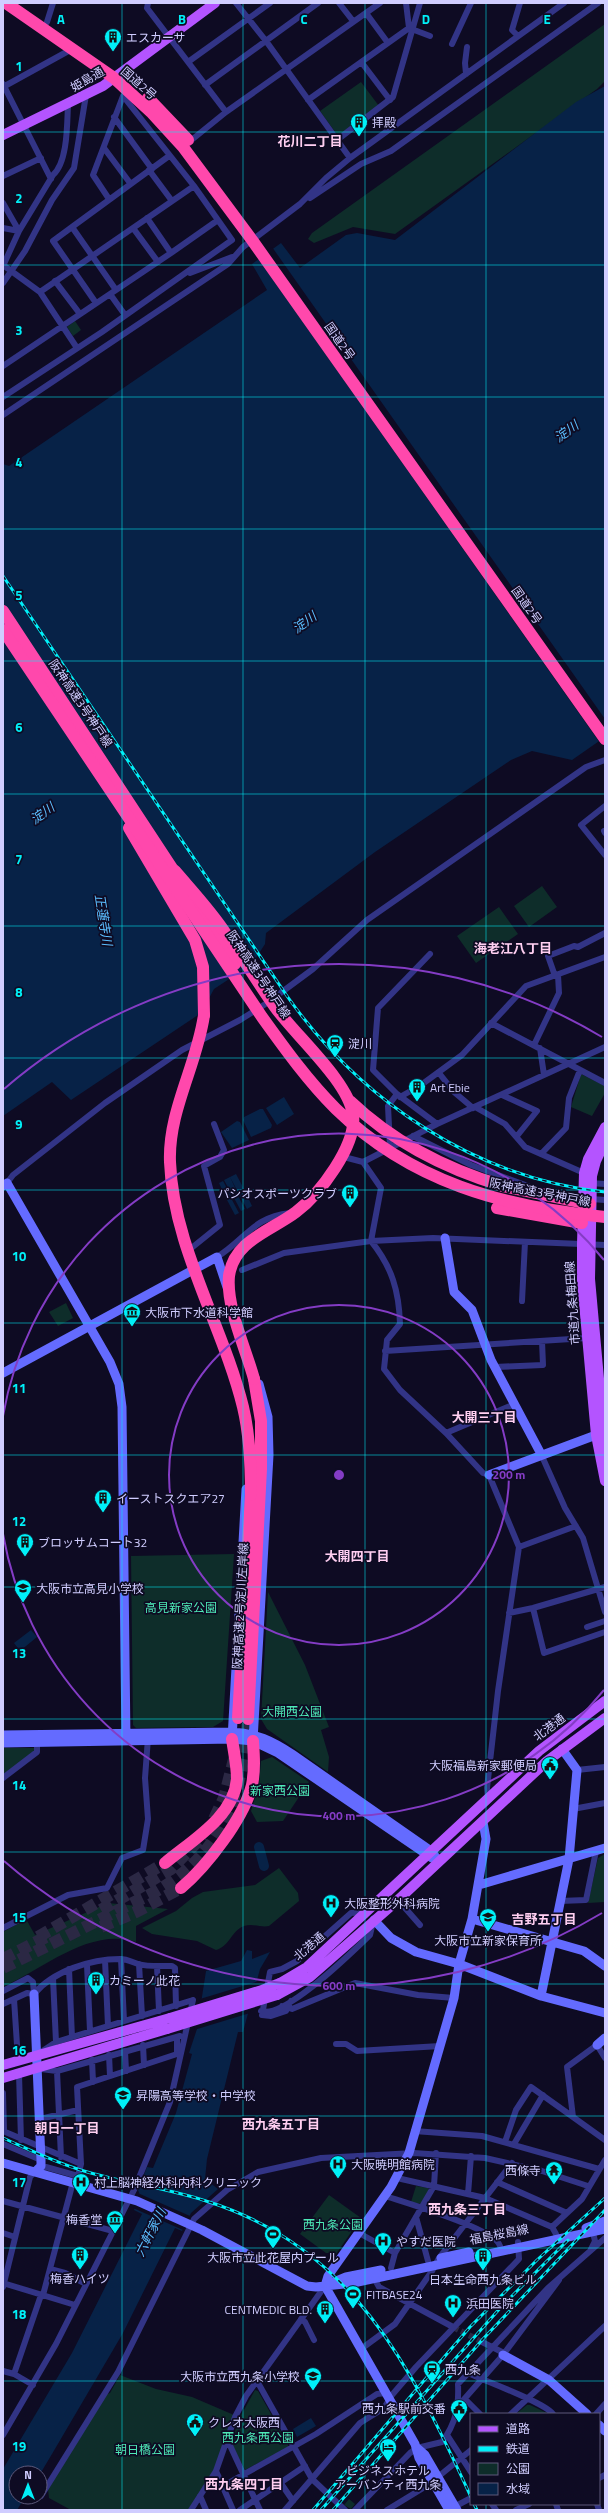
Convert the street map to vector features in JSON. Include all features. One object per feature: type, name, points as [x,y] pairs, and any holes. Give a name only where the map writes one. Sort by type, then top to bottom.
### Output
[{"type":"highway","name":"国道2号","points":[[6,3],[72,49],[117,76],[183,146],[256,241],[605,728]]},
{"type":"highway","name":"国道2号","points":[[19,3],[47,22],[162,111],[189,142],[256,241],[605,739]]},
{"type":"highway","name":"阪神高速3号神戸線","points":[[3,611],[174,871],[231,965],[314,1074],[354,1115],[394,1146],[438,1170],[487,1190],[542,1202],[605,1210]]},
{"type":"highway","name":"阪神高速3号神戸線","points":[[3,630],[115,798],[307,1077],[337,1109],[389,1151],[435,1177],[485,1196],[557,1212],[605,1217]]},
{"type":"highway","points":[[115,798],[128,826],[189,928],[203,967],[205,998],[201,1034],[173,1126],[171,1142],[171,1175],[182,1229],[242,1406],[256,1495]]},
{"type":"highway","points":[[174,871],[226,933],[289,1024],[339,1083],[349,1100],[353,1114],[353,1128],[350,1141],[326,1180],[298,1211],[244,1245],[231,1268],[229,1285],[233,1305],[259,1399],[262,1444],[256,1495]]},
{"type":"highway","points":[[231,965],[307,1056],[366,1115],[419,1152],[469,1176],[503,1186],[586,1201]]},
{"type":"highway","points":[[231,965],[258,1021],[283,1058],[311,1093],[352,1133],[387,1159],[432,1184],[491,1206],[548,1218],[582,1223]]},
{"type":"highway","name":"阪神高速2号淀川左岸線","points":[[243,1719],[256,1495]]},
{"type":"highway","points":[[165,1862],[216,1820],[229,1805],[237,1780],[232,1736]]},
{"type":"highway","points":[[180,1888],[212,1855],[242,1809],[254,1774],[253,1737]]},
{"type":"main road","name":"姫島通","points":[[3,135],[86,95],[117,76],[215,3]]},
{"type":"main road","name":"市道九条梅田線","points":[[605,1127],[591,1153],[586,1180],[587,1338],[601,1432],[605,1445]]},
{"type":"main road","name":"市道九条梅田線","points":[[586,1180],[605,1142]]},
{"type":"main road","name":"市道九条梅田線","points":[[586,1201],[582,1223],[590,1279],[605,1481]]},
{"type":"main road","name":"北港通","points":[[3,2065],[170,2018],[280,1983],[306,1967],[539,1751],[605,1701]]},
{"type":"main road","name":"北港通","points":[[3,2078],[277,1995],[310,1977],[398,1900],[562,1750],[605,1718]]},
{"type":"street","points":[[47,22],[53,3]]},
{"type":"street","points":[[153,3],[148,5],[188,62],[226,112]]},
{"type":"street","points":[[236,3],[266,41],[350,158]]},
{"type":"street","points":[[188,62],[270,3]]},
{"type":"street","points":[[205,85],[318,3]]},
{"type":"street","points":[[339,3],[353,21]]},
{"type":"street","points":[[189,142],[226,112],[287,70],[353,21],[368,8],[380,3]]},
{"type":"street","points":[[406,3],[411,28]]},
{"type":"street","points":[[337,140],[393,97],[411,28],[420,3]]},
{"type":"street","points":[[452,44],[471,3]]},
{"type":"street","points":[[518,36],[512,30],[520,3]]},
{"type":"street","points":[[182,276],[234,256],[256,241],[300,204],[326,178],[350,158],[564,3]]},
{"type":"street","points":[[300,204],[361,164],[390,151],[598,3]]},
{"type":"street","points":[[368,8],[388,43]]},
{"type":"street","points":[[411,28],[430,36]]},
{"type":"street","points":[[308,100],[411,28]]},
{"type":"street","points":[[466,74],[464,63],[467,47]]},
{"type":"street","points":[[51,178],[25,124],[4,86],[72,49]]},
{"type":"street","points":[[362,63],[390,100]]},
{"type":"street","points":[[3,283],[12,272],[52,200],[74,168],[86,95]]},
{"type":"street","points":[[3,397],[126,315],[232,240],[194,186],[169,156],[146,122],[123,96],[114,117],[94,177],[109,199]]},
{"type":"street","points":[[68,104],[62,158],[59,170],[51,178],[19,231],[3,266],[40,292],[77,348]]},
{"type":"street","points":[[114,117],[172,201]]},
{"type":"street","points":[[104,148],[130,183]]},
{"type":"street","points":[[96,303],[53,240],[169,156]]},
{"type":"street","points":[[3,176],[41,158]]},
{"type":"street","points":[[40,292],[194,186]]},
{"type":"street","points":[[3,203],[19,231]]},
{"type":"street","points":[[147,218],[171,253]]},
{"type":"street","points":[[3,366],[218,220]]},
{"type":"street","points":[[72,226],[116,290]]},
{"type":"street","points":[[3,228],[19,231]]},
{"type":"street","points":[[133,228],[158,262]]},
{"type":"street","points":[[5,414],[228,264],[234,256]]},
{"type":"street","points":[[55,281],[80,314]]},
{"type":"street","points":[[110,294],[126,315]]},
{"type":"street","points":[[126,1737],[121,1394],[116,1374],[90,1326],[5,1185],[13,1175],[106,1103],[182,1050],[240,1020],[267,1003],[312,969],[367,920],[401,895],[586,767],[605,760]]},
{"type":"street","points":[[605,806],[580,825],[605,855]]},
{"type":"street","points":[[544,1075],[537,1046],[559,993],[556,975],[548,956],[574,946],[578,948],[605,933]]},
{"type":"street","points":[[430,954],[378,1008],[373,1070],[398,1095],[437,1124]]},
{"type":"street","points":[[390,1147],[388,1106],[398,1095],[439,1073],[462,1055],[526,986],[605,957]]},
{"type":"street","points":[[491,1023],[605,1083]]},
{"type":"street","points":[[3,1373],[217,1257],[231,1248],[258,1223],[274,1216],[301,1211],[313,1204],[327,1186],[338,1157],[362,1162],[437,1124],[605,1047]]},
{"type":"street","points":[[541,1154],[566,1128],[569,1098],[580,1070]]},
{"type":"street","points":[[439,1073],[454,1092],[474,1107],[505,1124],[525,1147],[541,1154],[586,1180],[605,1184]]},
{"type":"street","points":[[502,1095],[537,1111],[517,1136]]},
{"type":"street","points":[[214,1124],[224,1150],[220,1157],[204,1166],[220,1225],[189,1250],[198,1268],[216,1314],[239,1393],[247,1447],[232,1736]]},
{"type":"street","points":[[413,1136],[496,1175],[547,1191],[586,1201],[605,1200]]},
{"type":"street","points":[[362,1162],[381,1188],[371,1241],[389,1265],[399,1302],[400,1324],[387,1340],[384,1369],[400,1390],[446,1433],[483,1473],[489,1475],[601,1432]]},
{"type":"street","points":[[446,1238],[454,1292],[472,1310],[495,1367],[541,1454],[565,1508],[583,1538],[602,1588],[605,1612]]},
{"type":"street","points":[[242,1270],[284,1253],[371,1241],[446,1238],[605,1245]]},
{"type":"street","points":[[522,1301],[525,1242]]},
{"type":"street","points":[[217,1257],[263,1397],[269,1432],[253,1737]]},
{"type":"street","points":[[385,1351],[587,1338]]},
{"type":"street","points":[[495,1367],[543,1365],[542,1341]]},
{"type":"street","points":[[446,1433],[514,1404]]},
{"type":"street","points":[[488,1798],[487,1788],[509,1612],[519,1547],[489,1475]]},
{"type":"street","points":[[519,1547],[576,1526]]},
{"type":"street","points":[[509,1612],[532,1608],[602,1588]]},
{"type":"street","points":[[532,1608],[544,1653],[605,1632]]},
{"type":"street","points":[[588,1627],[605,1621]]},
{"type":"street","points":[[3,1735],[253,1737],[439,1861]]},
{"type":"street","points":[[3,1743],[126,1737]]},
{"type":"street","points":[[3,1928],[68,1895],[107,1888],[122,1858],[143,1850],[148,1818],[145,1778],[148,1737]]},
{"type":"street","points":[[3,1778],[37,1752],[37,1742]]},
{"type":"street","points":[[541,1996],[569,1859],[577,1770],[562,1750]]},
{"type":"street","points":[[577,1770],[605,1767]]},
{"type":"street","points":[[573,1809],[605,1803]]},
{"type":"street","points":[[191,2510],[216,2471],[237,2414],[257,2381],[325,2286],[328,2276],[397,2178],[409,2153],[414,2131],[454,1998],[459,1964],[472,1919],[486,1839],[483,1822]]},
{"type":"street","points":[[478,1885],[600,1850]]},
{"type":"street","points":[[560,1901],[586,1900],[600,1850]]},
{"type":"street","points":[[398,1900],[420,1925]]},
{"type":"street","points":[[366,1912],[351,1914],[297,1961],[282,1969],[270,1972],[261,2011],[263,2012],[285,2007],[292,2009],[355,1983],[418,1995],[454,1998]]},
{"type":"street","points":[[472,1919],[552,1944],[584,1951],[605,1966]]},
{"type":"street","points":[[285,2007],[291,2001],[306,1993],[370,1936],[374,1920]]},
{"type":"street","points":[[374,1920],[386,1934],[403,1946],[459,1964],[541,1996],[605,2014]]},
{"type":"street","points":[[121,1959],[124,2021]]},
{"type":"street","points":[[34,1994],[41,1984],[69,1969],[82,1964],[87,1965],[105,1960],[121,1959],[139,1964],[174,1968],[176,2006]]},
{"type":"street","points":[[105,1960],[108,2026]]},
{"type":"street","points":[[139,1964],[142,2016]]},
{"type":"street","points":[[87,1965],[90,2031]]},
{"type":"street","points":[[157,1966],[159,2011]]},
{"type":"street","points":[[69,1969],[72,2037]]},
{"type":"street","points":[[3,1991],[28,1978],[33,1982],[41,2148],[41,2166],[30,2177],[16,2237],[6,2262],[3,2284],[75,2305]]},
{"type":"street","points":[[53,1978],[56,2042]]},
{"type":"street","points":[[3,2004],[27,1993],[34,1994]]},
{"type":"street","points":[[14,1999],[18,2060]]},
{"type":"street","points":[[35,2172],[46,2167],[78,2176],[81,2164],[77,2087],[177,2054],[180,2036],[193,2000],[56,2042],[37,2055]]},
{"type":"street","points":[[37,2068],[57,2071],[143,2045],[180,2036]]},
{"type":"street","points":[[3,2434],[6,2425],[32,2385],[113,2231],[133,2200],[170,2102],[181,2059],[180,2036]]},
{"type":"street","points":[[573,2117],[567,2067],[605,2038]]},
{"type":"street","points":[[336,2044],[346,2044],[357,2051],[440,2046]]},
{"type":"street","points":[[143,2045],[144,2065]]},
{"type":"street","points":[[597,2045],[605,2058]]},
{"type":"street","points":[[126,2050],[126,2071]]},
{"type":"street","points":[[109,2055],[110,2076]]},
{"type":"street","points":[[92,2060],[93,2082]]},
{"type":"street","points":[[57,2071],[61,2157]]},
{"type":"street","points":[[19,2074],[21,2140]]},
{"type":"street","points":[[505,2142],[516,2110],[531,2087],[605,2140]]},
{"type":"street","points":[[3,2093],[4,2131],[21,2140],[81,2164]]},
{"type":"street","points":[[514,2144],[543,2095]]},
{"type":"street","points":[[40,2119],[78,2110]]},
{"type":"street","points":[[414,2131],[482,2136],[599,2169]]},
{"type":"street","points":[[3,2144],[41,2160]]},
{"type":"street","points":[[48,2485],[118,2372],[189,2223],[227,2190],[258,2172],[321,2158],[409,2153],[436,2154],[471,2156],[512,2163],[588,2186]]},
{"type":"street","points":[[390,2268],[396,2253],[434,2186],[436,2154]]},
{"type":"street","points":[[468,2194],[471,2156]]},
{"type":"street","points":[[397,2178],[485,2198],[554,2231],[567,2213],[582,2199],[588,2186],[605,2160]]},
{"type":"street","points":[[3,2163],[133,2200],[189,2223],[307,2286],[325,2286]]},
{"type":"street","points":[[361,2349],[393,2326],[409,2304],[434,2261],[466,2223],[512,2163]]},
{"type":"street","points":[[14,2374],[40,2298],[43,2295],[73,2182]]},
{"type":"street","points":[[497,2182],[567,2213]]},
{"type":"street","points":[[385,2196],[466,2223],[496,2239],[500,2246]]},
{"type":"street","points":[[3,2201],[113,2231]]},
{"type":"street","points":[[416,2217],[434,2261]]},
{"type":"street","name":"福島桜島線","points":[[325,2286],[374,2278],[434,2261],[500,2246],[519,2245],[554,2231],[595,2226],[605,2221]]},
{"type":"street","name":"福島桜島線","points":[[325,2286],[346,2277],[390,2268],[593,2233],[605,2229]]},
{"type":"street","points":[[3,2233],[16,2237]]},
{"type":"street","points":[[359,2233],[396,2253]]},
{"type":"street","points":[[591,2250],[595,2242],[593,2233]]},
{"type":"street","points":[[359,2508],[382,2480],[417,2448],[438,2444],[447,2435],[454,2425],[459,2405],[458,2384],[491,2346],[561,2276],[605,2238]]},
{"type":"street","points":[[285,2510],[360,2423],[384,2408],[387,2396],[519,2259],[519,2245]]},
{"type":"street","points":[[50,2268],[65,2273],[86,2284]]},
{"type":"street","points":[[459,2405],[503,2354],[549,2295],[561,2276]]},
{"type":"street","points":[[374,2278],[379,2287],[453,2327]]},
{"type":"street","points":[[325,2286],[417,2448],[419,2458],[436,2480],[452,2509],[470,2499]]},
{"type":"street","points":[[301,2319],[305,2322],[314,2340]]},
{"type":"street","points":[[512,2413],[605,2326]]},
{"type":"street","points":[[482,2342],[548,2380],[586,2413]]},
{"type":"street","points":[[3,2371],[14,2374],[32,2385]]},
{"type":"street","points":[[468,2373],[528,2399],[551,2413]]},
{"type":"street","points":[[257,2381],[312,2479],[346,2510]]},
{"type":"street","points":[[223,2486],[294,2446],[376,2394],[387,2396]]},
{"type":"street","points":[[464,2399],[479,2413]]},
{"type":"street","points":[[597,2413],[605,2404]]},
{"type":"street","points":[[447,2435],[470,2470]]},
{"type":"street","points":[[227,2439],[260,2510]]},
{"type":"street","points":[[387,2510],[436,2480],[470,2451]]},
{"type":"street","points":[[240,2510],[305,2466]]},
{"type":"street","points":[[216,2471],[233,2510]]},
{"type":"street","points":[[280,2482],[293,2501]]},
{"type":"street","points":[[200,2496],[206,2510]]},
{"type":"street","points":[[516,2510],[528,2505]]},
{"type":"green space","points":[[605,24],[605,81],[597,89],[395,234],[353,227],[314,243],[308,239],[312,233]]},
{"type":"green space","points":[[361,82],[379,106],[338,136],[320,111]]},
{"type":"green space","points":[[75,321],[81,330],[73,336],[67,327]]},
{"type":"green space","points":[[542,886],[557,907],[529,927],[514,906]]},
{"type":"green space","points":[[499,907],[518,934],[476,963],[457,936]]},
{"type":"green space","points":[[581,1074],[605,1086],[605,1093],[592,1116],[571,1107]]},
{"type":"green space","points":[[66,1303],[73,1318],[58,1326],[49,1312]]},
{"type":"green space","name":"高見新家公園","points":[[234,1554],[223,1721],[213,1727],[136,1728],[133,1725],[131,1556]]},
{"type":"green space","name":"大開西公園","points":[[268,1592],[305,1665],[329,1727],[321,1730],[329,1757],[328,1772],[267,1729],[261,1719]]},
{"type":"green space","points":[[3,1748],[34,1748],[35,1751],[3,1775]]},
{"type":"green space","name":"新家西公園","points":[[272,1757],[309,1782],[283,1821],[257,1822],[251,1811],[259,1785],[261,1761]]},
{"type":"green space","points":[[605,1854],[605,1902],[588,1903],[598,1858]]},
{"type":"green space","points":[[279,1868],[298,1893],[299,1901],[269,1926],[247,1925],[240,1928],[221,1948],[216,1950],[197,1941],[152,1934],[142,1928],[176,1911],[192,1898],[203,1892],[255,1885]]},
{"type":"green space","points":[[108,1903],[168,1909],[136,1926],[136,1942],[119,1939],[101,1940],[84,1945],[67,1952],[3,1987],[3,1932],[26,1919],[35,1935]]},
{"type":"green space","points":[[416,2186],[428,2188],[429,2191],[422,2204],[411,2202]]},
{"type":"green space","name":"西九条公園","points":[[329,2195],[361,2218],[334,2257],[300,2234]]},
{"type":"green space","name":"朝日橋公園","points":[[120,2375],[156,2389],[192,2397],[234,2415],[215,2469],[188,2510],[71,2510],[49,2498],[48,2489],[105,2395],[110,2393]]},
{"type":"green space","name":"西九条西公園","points":[[255,2390],[258,2391],[288,2444],[288,2447],[245,2470],[231,2443],[239,2419]]},
{"type":"green space","points":[[527,2405],[530,2405],[547,2413],[517,2413]]},
{"type":"green space","points":[[349,2499],[355,2504],[351,2509],[344,2505]]},
{"type":"water","points":[[605,86],[605,737],[572,760],[532,751],[511,760],[375,852],[266,933],[265,944],[252,964],[214,989],[201,1013],[71,1100],[52,1082],[3,1116],[3,464],[9,466],[267,290],[252,264],[281,243],[300,268],[346,235],[357,233],[395,240],[576,102]]},
{"type":"water","points":[[284,1097],[294,1114],[277,1125],[266,1108]]},
{"type":"water","points":[[263,1109],[272,1125],[271,1128],[251,1137],[243,1120],[244,1117]]},
{"type":"water","points":[[237,1121],[240,1122],[249,1140],[232,1148],[221,1132]]},
{"type":"water","points":[[236,1174],[244,1189],[238,1192],[230,1177]]},
{"type":"water","points":[[230,1177],[237,1192],[232,1195],[224,1180]]},
{"type":"water","points":[[223,1181],[231,1196],[226,1198],[219,1183]]},
{"type":"water","points":[[245,1191],[252,1206],[247,1209],[239,1194]]},
{"type":"water","points":[[237,1194],[245,1209],[241,1211],[233,1196]]},
{"type":"water","points":[[231,1198],[239,1213],[235,1215],[227,1200]]},
{"type":"water","points":[[31,1630],[37,1637],[20,1651],[14,1643]]},
{"type":"water","name":"六軒家川","points":[[247,1950],[252,1951],[252,1959],[270,1952],[260,1969],[243,2032],[238,2032],[207,2159],[205,2179],[218,2189],[191,2213],[182,2231],[175,2228],[123,2333],[45,2465],[8,2465],[8,2505],[20,2505],[17,2510],[3,2510],[3,2469],[72,2353],[142,2214],[134,2210],[140,2195],[138,2190],[147,2167],[153,2168],[176,2113],[192,2054],[189,2053],[197,2029],[206,1971],[241,1961]]},
{"type":"water","points":[[311,2418],[316,2426],[297,2437],[293,2429]]},
{"type":"pier","points":[[272,247],[605,719],[605,739],[600,743],[257,257]]},
{"type":"pier","points":[[259,1981],[250,2013],[194,2030],[200,1999]]},
{"type":"pier","points":[[140,2194],[190,2216],[183,2230],[133,2208]]},
{"type":"waterway","name":"正蓮寺川","points":[[259,1847],[264,1866]]},
{"type":"tunnel","points":[[3,1968],[160,1889],[183,1873],[201,1856],[216,1837],[227,1816],[235,1794],[241,1770],[248,1719]]},
{"type":"tunnel","points":[[214,1819],[224,1798],[234,1759]]},
{"type":"tunnel","points":[[101,1910],[171,1869],[203,1836]]},
{"type":"tunnel","points":[[38,1937],[165,1863]]},
{"type":"tunnel","points":[[101,1927],[136,1912],[181,1888]]},
{"type":"tunnel","points":[[3,1959],[48,1936]]},
{"type":"tunnel","points":[[453,2327],[482,2342]]},
{"type":"railway","points":[[3,576],[287,996],[317,1034],[350,1069],[386,1100],[425,1128],[467,1152],[511,1170],[557,1184],[605,1192]]},
{"type":"railway","points":[[3,2138],[74,2168],[206,2201],[257,2222],[301,2248],[339,2281],[371,2318],[400,2358],[425,2402],[470,2495]]},
{"type":"railway","points":[[313,2510],[470,2327],[537,2260],[605,2198]]},
{"type":"railway","points":[[333,2510],[483,2339],[605,2210]]},
{"type":"railway","points":[[321,2510],[502,2306],[568,2240]]},
{"type":"railway","points":[[474,2505],[477,2510]]},
{"type":"place","name":"エスカーサ","points":[[113,52]]},
{"type":"place","name":"拝殿","points":[[359,137]]},
{"type":"place","name":"淀川","points":[[335,1058]]},
{"type":"place","name":"Art Ebie","points":[[417,1102]]},
{"type":"place","name":"パシオスポーツクラブ","points":[[350,1208]]},
{"type":"place","name":"大阪市下水道科学館","points":[[132,1327]]},
{"type":"place","name":"イーストスクエア27","points":[[103,1513]]},
{"type":"place","name":"ブロッサムコート32","points":[[25,1557]]},
{"type":"place","name":"大阪市立高見小学校","points":[[23,1603]]},
{"type":"place","name":"大阪福島新家郵便局","points":[[550,1780]]},
{"type":"place","name":"大阪整形外科病院","points":[[331,1918]]},
{"type":"place","name":"大阪市立新家保育所","points":[[488,1932]]},
{"type":"place","name":"カミーノ此花","points":[[96,1995]]},
{"type":"place","name":"昇陽高等学校・中学校","points":[[123,2110]]},
{"type":"place","name":"大阪暁明館病院","points":[[338,2179]]},
{"type":"place","name":"西條寺","points":[[554,2185]]},
{"type":"place","name":"村上脳神経外科内科クリニック","points":[[81,2197]]},
{"type":"place","name":"梅香堂","points":[[115,2234]]},
{"type":"place","name":"大阪市立此花屋内プール","points":[[273,2249]]},
{"type":"place","name":"やすだ医院","points":[[383,2256]]},
{"type":"place","name":"梅香ハイツ","points":[[80,2270]]},
{"type":"place","name":"日本生命西九条ビル","points":[[483,2271]]},
{"type":"place","name":"FITBASE24","points":[[353,2309]]},
{"type":"place","name":"浜田医院","points":[[453,2318]]},
{"type":"place","name":"CENTMEDIC BLD.","points":[[325,2324]]},
{"type":"place","name":"西九条","points":[[432,2384]]},
{"type":"place","name":"大阪市立西九条小学校","points":[[313,2391]]},
{"type":"place","name":"西九条駅前交番","points":[[459,2423]]},
{"type":"place","name":"クレオ大阪西","points":[[195,2437]]},
{"type":"place","name":"ビジネスホテル アーバンティ西九条","points":[[388,2462]]},
{"type":"district","name":"花川二丁目","points":[[310,141]]},
{"type":"district","name":"海老江八丁目","points":[[513,948]]},
{"type":"district","name":"大開三丁目","points":[[484,1417]]},
{"type":"district","name":"大開四丁目","points":[[357,1556]]},
{"type":"district","name":"吉野五丁目","points":[[544,1919]]},
{"type":"district","name":"西九条五丁目","points":[[281,2124]]},
{"type":"district","name":"朝日一丁目","points":[[67,2128]]},
{"type":"district","name":"西九条三丁目","points":[[467,2209]]},
{"type":"district","name":"西九条四丁目","points":[[244,2484]]}]
